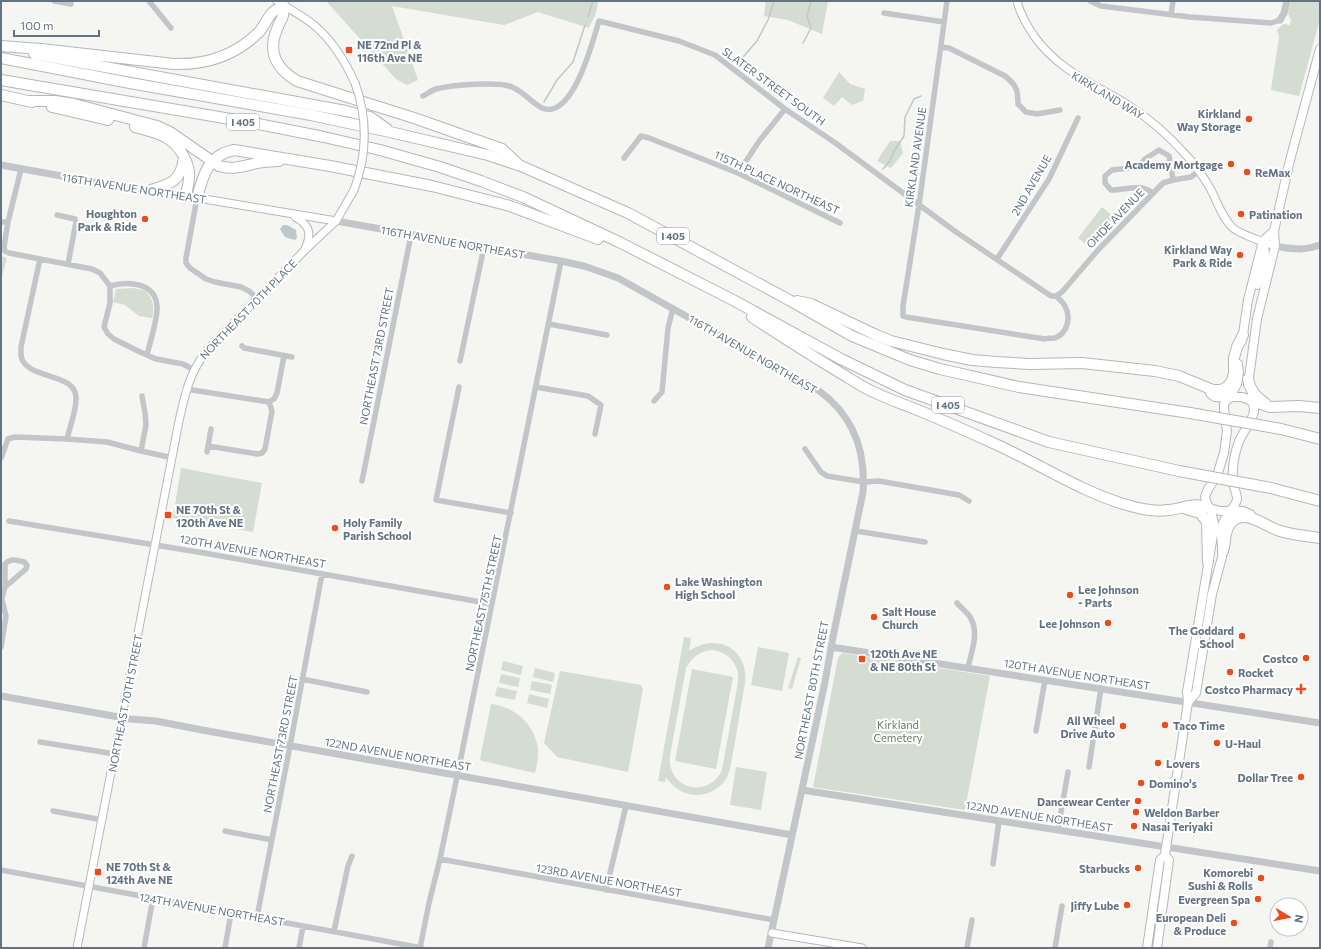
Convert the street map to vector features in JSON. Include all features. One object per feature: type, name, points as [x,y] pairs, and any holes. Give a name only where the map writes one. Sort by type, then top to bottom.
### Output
[{"type":"highway","points":[[1,47],[40,49],[174,64],[196,64],[222,57],[242,46],[259,31],[280,3]]},
{"type":"highway","points":[[280,3],[284,16],[277,27],[273,43],[276,61],[289,76],[297,81],[414,118],[502,149],[521,166]]},
{"type":"highway","points":[[1,47],[346,111],[370,117],[390,132]]},
{"type":"highway","name":"I 405","points":[[1,58],[130,83],[311,115],[476,152],[521,166],[628,213],[789,300],[852,336],[910,360],[940,369],[1019,388],[1190,413],[1320,439]]},
{"type":"highway","name":"I 405","points":[[1,80],[248,122],[380,150],[454,172],[516,194],[620,242],[733,300],[841,359],[905,390],[1049,442],[1179,471],[1271,488],[1320,501]]},
{"type":"highway","points":[[1,95],[124,124],[160,135],[172,141],[181,152],[189,173],[186,196]]},
{"type":"highway","points":[[27,101],[55,101],[74,104],[157,126],[170,132],[220,166],[233,168],[268,161],[307,162]]},
{"type":"highway","points":[[197,198],[202,179],[212,161],[227,151],[234,150],[307,162],[432,186],[510,206],[577,230],[604,242],[620,242]]},
{"type":"highway","points":[[151,190],[171,184],[180,174],[183,167],[184,158]]},
{"type":"highway","points":[[733,300],[741,310],[759,322],[874,393],[993,443],[1073,484],[1127,506],[1144,509],[1159,511],[1194,505],[1202,505],[1210,508]]},
{"type":"highway","points":[[789,300],[811,304],[876,336],[943,354],[972,360],[1014,364],[1082,363],[1155,371],[1179,376],[1213,390],[1221,390],[1227,387],[1232,381],[1234,373],[1234,358],[1237,347],[1243,335]]},
{"type":"highway","points":[[1248,379],[1252,392],[1260,400],[1271,404],[1285,406]]},
{"type":"highway","points":[[1197,384],[1205,391],[1215,396],[1230,397]]},
{"type":"highway","points":[[1252,401],[1270,407],[1299,406],[1320,408]]},
{"type":"highway","points":[[1182,508],[1200,513],[1207,522],[1206,551],[1208,562]]},
{"type":"highway","points":[[1230,511],[1243,512],[1249,514],[1254,519]]},
{"type":"highway","points":[[1223,551],[1226,542],[1226,532],[1230,523],[1237,518],[1242,517],[1254,519],[1277,530],[1320,538]]},
{"type":"main road","name":"NORTHEAST 70TH PLACE","points":[[173,458],[186,389],[194,370],[209,348],[303,252],[336,221],[354,190],[363,160],[365,137],[364,115],[359,93],[345,61],[327,38],[313,24],[280,3]]},
{"type":"main road","name":"KIRKLAND WAY","points":[[1016,3],[1025,21],[1034,34],[1047,52],[1057,62],[1142,114],[1187,155],[1210,188],[1233,228],[1275,246]]},
{"type":"main road","points":[[1188,702],[1196,693],[1212,594],[1223,551],[1221,527],[1236,500],[1233,482],[1235,456],[1242,434],[1253,416],[1254,409],[1248,389],[1248,379],[1257,320],[1275,246],[1274,231],[1300,122],[1320,49]]},
{"type":"main road","name":"116TH AVENUE NORTHEAST","points":[[186,196],[336,221]]},
{"type":"main road","points":[[290,214],[306,224],[310,236],[303,252]]},
{"type":"main road","points":[[1147,948],[1160,860],[1166,851],[1188,702],[1186,692],[1214,523],[1205,497],[1208,489],[1217,476],[1224,453],[1227,431],[1224,404],[1230,397],[1239,379],[1238,356],[1243,335],[1248,300],[1263,241],[1274,231]]},
{"type":"main road","points":[[1257,320],[1253,304],[1265,255],[1263,241]]},
{"type":"main road","points":[[1230,397],[1242,397],[1252,401]]},
{"type":"main road","name":"NORTHEAST 70TH STREET","points":[[78,948],[173,458]]},
{"type":"main road","points":[[1210,508],[1220,512],[1230,511]]},
{"type":"main road","points":[[1157,948],[1169,860],[1166,851]]},
{"type":"main road","points":[[772,933],[819,944],[862,948]]},
{"type":"street","points":[[54,1],[71,4]]},
{"type":"street","points":[[149,1],[171,28]]},
{"type":"street","name":"KIRKLAND AVENUE","points":[[947,1],[919,205],[903,306],[903,316],[1045,339],[1055,338],[1062,333],[1067,326],[1068,319],[1068,312],[1056,296]]},
{"type":"street","points":[[1090,1],[1101,6],[1171,15],[1271,23],[1280,20],[1284,14],[1287,1]]},
{"type":"street","points":[[1171,15],[1173,1]]},
{"type":"street","points":[[884,13],[944,22]]},
{"type":"street","name":"SLATER STREET SOUTH","points":[[423,96],[436,89],[478,84],[503,84],[512,86],[542,108],[549,110],[558,107],[580,78],[599,20],[679,41],[709,52],[785,109],[834,142],[956,232],[1052,296],[1056,296]]},
{"type":"street","points":[[941,47],[949,48],[1005,76],[1015,86],[1018,93],[1018,104],[1026,112],[1037,114],[1060,110]]},
{"type":"street","points":[[738,173],[760,140],[785,109]]},
{"type":"street","name":"2ND AVENUE","points":[[997,259],[1049,179],[1078,118]]},
{"type":"street","name":"115TH PLACE NORTHEAST","points":[[624,158],[641,136],[649,138],[738,173],[774,192],[840,223]]},
{"type":"street","points":[[1152,193],[1146,188],[1111,190],[1105,183],[1105,176],[1115,170],[1139,167],[1145,159],[1158,150],[1169,156],[1173,180]]},
{"type":"street","name":"116TH AVENUE NORTHEAST","points":[[1,165],[130,188],[186,196]]},
{"type":"street","points":[[21,169],[8,222],[4,247],[5,251],[92,269],[100,273],[110,286],[110,303],[104,327],[108,334],[114,339],[156,360],[183,364],[194,370]]},
{"type":"street","name":"OHDE AVENUE","points":[[1056,296],[1062,292],[1098,250],[1163,183],[1191,178],[1199,171]]},
{"type":"street","points":[[197,198],[186,258],[188,265],[209,280],[241,287],[258,298]]},
{"type":"street","points":[[57,215],[74,219],[76,222],[68,264]]},
{"type":"street","name":"116TH AVENUE NORTHEAST","points":[[336,221],[561,261],[584,266],[612,275],[674,308],[828,397],[843,414],[856,437]]},
{"type":"street","points":[[1,222],[8,222]]},
{"type":"street","name":"NORTHEAST 73RD STREET","points":[[362,481],[411,235]]},
{"type":"street","points":[[1275,246],[1301,250],[1320,245]]},
{"type":"street","points":[[460,361],[484,247]]},
{"type":"street","points":[[40,259],[21,347],[21,357],[26,365],[34,370],[69,383],[74,389],[77,398],[67,439]]},
{"type":"street","name":"NORTHEAST 75TH STREET","points":[[421,948],[429,903],[440,859],[511,513],[561,261]]},
{"type":"street","points":[[110,286],[124,283],[144,286],[150,290],[155,298],[157,312],[147,355]]},
{"type":"street","points":[[654,401],[662,392],[668,328],[674,308]]},
{"type":"street","points":[[549,324],[607,335]]},
{"type":"street","points":[[242,346],[244,348],[292,357]]},
{"type":"street","points":[[186,389],[269,402],[274,399],[277,393],[284,356]]},
{"type":"street","points":[[459,387],[436,500],[511,513]]},
{"type":"street","points":[[536,387],[588,396],[601,405],[595,434]]},
{"type":"street","points":[[141,451],[146,425],[142,396]]},
{"type":"street","points":[[211,429],[207,449],[258,454],[262,453],[265,449],[272,411],[269,402]]},
{"type":"street","points":[[1,458],[8,439],[15,437],[107,442],[173,458]]},
{"type":"street","name":"NORTHEAST 80TH STREET","points":[[768,948],[825,682],[863,492],[863,461],[856,437]]},
{"type":"street","points":[[805,449],[821,472],[827,476],[864,482],[879,482],[959,495],[969,501]]},
{"type":"street","name":"120TH AVENUE NORTHEAST","points":[[10,521],[492,604]]},
{"type":"street","points":[[856,530],[925,542]]},
{"type":"street","points":[[1,647],[6,616],[1,600],[5,587],[4,564],[11,560],[24,562],[27,565],[26,569],[5,587]]},
{"type":"street","name":"NORTHEAST 73RD STREET","points":[[257,917],[322,574]]},
{"type":"street","points":[[957,603],[970,616],[974,626],[975,636],[968,668]]},
{"type":"street","name":"120TH AVENUE NORTHEAST","points":[[831,647],[1320,723]]},
{"type":"street","points":[[302,679],[367,692]]},
{"type":"street","points":[[1036,731],[1045,680]]},
{"type":"street","points":[[1089,767],[1101,688]]},
{"type":"street","name":"122ND AVENUE NORTHEAST","points":[[1,696],[122,717],[156,721],[792,835]]},
{"type":"street","points":[[40,742],[115,754]]},
{"type":"street","points":[[1058,829],[1068,772]]},
{"type":"street","name":"122ND AVENUE NORTHEAST","points":[[802,790],[1058,829],[1166,851],[1320,871]]},
{"type":"street","points":[[606,890],[626,806]]},
{"type":"street","points":[[53,811],[103,820]]},
{"type":"street","points":[[993,864],[999,821]]},
{"type":"street","points":[[225,831],[272,840]]},
{"type":"street","points":[[334,931],[348,866],[352,856]]},
{"type":"street","name":"123RD AVENUE NORTHEAST","points":[[440,859],[774,920]]},
{"type":"street","name":"124TH AVENUE NORTHEAST","points":[[1,870],[421,948]]},
{"type":"street","points":[[144,948],[153,898]]},
{"type":"street","points":[[1055,948],[1062,906]]},
{"type":"street","points":[[225,948],[231,913]]},
{"type":"street","points":[[967,948],[972,920]]},
{"type":"street","points":[[299,948],[303,926]]},
{"type":"green space","points":[[326,1],[598,1],[596,13],[589,28],[538,12],[504,25],[392,6],[418,80],[407,85],[396,79]]},
{"type":"green space","points":[[766,1],[828,1],[822,34],[788,20],[764,16]]},
{"type":"green space","points":[[1291,1],[1320,1],[1320,19],[1299,96],[1271,90],[1279,37],[1277,30],[1283,24],[1290,25],[1291,20],[1288,13]]},
{"type":"green space","points":[[839,72],[850,84],[865,89],[863,101],[852,105],[842,97],[834,106],[823,98]]},
{"type":"green space","points":[[890,141],[900,141],[903,153],[891,168],[877,161]]},
{"type":"green space","points":[[1102,207],[1114,217],[1089,247],[1078,238]]},
{"type":"green space","points":[[1,256],[7,258],[1,280]]},
{"type":"green space","points":[[133,288],[144,290],[150,296],[153,307],[152,318],[139,316],[125,305],[113,302],[116,289]]},
{"type":"green space","points":[[181,468],[262,483],[253,532],[173,518]]},
{"type":"green space","points":[[684,637],[691,638],[689,651],[710,643],[729,647],[742,661],[745,671],[745,683],[730,770],[727,777],[714,790],[701,795],[692,795],[679,790],[666,777],[665,782],[658,781]],"holes":[[[712,650],[724,653],[732,660],[738,676],[722,770],[716,779],[708,785],[690,787],[681,783],[675,776],[671,767],[670,756],[686,668],[700,653]]]},
{"type":"green space","points":[[758,647],[789,653],[782,691],[751,685]]},
{"type":"green space","name":"Kirkland Cemetery","points":[[842,653],[990,676],[965,810],[813,787],[838,658]]},
{"type":"green space","points":[[798,657],[801,658],[792,689],[788,688]]},
{"type":"green space","points":[[503,661],[523,666],[521,675],[501,670]]},
{"type":"green space","points":[[535,668],[555,673],[553,682],[533,677]]},
{"type":"green space","points":[[692,669],[733,677],[716,769],[675,761]]},
{"type":"green space","points":[[560,671],[641,685],[643,689],[628,772],[557,757],[544,743]]},
{"type":"green space","points":[[501,674],[520,678],[518,687],[499,683]]},
{"type":"green space","points":[[532,681],[552,685],[550,694],[530,690]]},
{"type":"green space","points":[[497,687],[517,691],[515,700],[495,696]]},
{"type":"green space","points":[[529,694],[549,699],[547,708],[527,703]]},
{"type":"green space","points":[[491,704],[508,709],[528,724],[536,739],[538,748],[538,760],[535,773],[482,761],[480,759]]},
{"type":"green space","points":[[736,767],[767,772],[761,810],[730,805]]},
{"type":"shaded area","points":[[283,225],[287,225],[296,230],[297,238],[295,240],[285,237],[280,229]]},
{"type":"waterway","points":[[588,17],[593,1]]},
{"type":"waterway","points":[[737,64],[757,41],[768,20],[774,1]]},
{"type":"waterway","points":[[803,43],[811,28],[807,16],[811,1]]},
{"type":"waterway","points":[[544,102],[557,80],[573,62],[585,25]]},
{"type":"waterway","points":[[883,169],[890,161],[894,151],[904,136],[905,117],[914,99],[921,96]]},
{"type":"place","name":"NE 72nd Pl & 116th Ave NE","points":[[349,50]]},
{"type":"place","name":"Kirkland Way Storage","points":[[1249,119]]},
{"type":"place","name":"Academy Mortgage","points":[[1231,164]]},
{"type":"place","name":"ReMax","points":[[1247,172]]},
{"type":"place","name":"Patination","points":[[1241,214]]},
{"type":"place","name":"Houghton Park & Ride","points":[[145,219]]},
{"type":"place","name":"Kirkland Way Park & Ride","points":[[1240,255]]},
{"type":"place","name":"NE 70th St & 120th Ave NE","points":[[168,515]]},
{"type":"place","name":"Holy Family Parish School","points":[[335,528]]},
{"type":"place","name":"Lake Washington High School","points":[[667,587]]},
{"type":"place","name":"Lee Johnson - Parts","points":[[1070,595]]},
{"type":"place","name":"Salt House Church","points":[[874,617]]},
{"type":"place","name":"Lee Johnson","points":[[1108,623]]},
{"type":"place","name":"The Goddard School","points":[[1242,636]]},
{"type":"place","name":"Costco","points":[[1306,658]]},
{"type":"place","name":"120th Ave NE & NE 80th St","points":[[862,659]]},
{"type":"place","name":"Rocket","points":[[1230,672]]},
{"type":"place","name":"Costco Pharmacy","points":[[1301,689]]},
{"type":"place","name":"Taco Time","points":[[1165,725]]},
{"type":"place","name":"All Wheel Drive Auto","points":[[1123,726]]},
{"type":"place","name":"U-Haul","points":[[1217,743]]},
{"type":"place","name":"Lovers","points":[[1158,763]]},
{"type":"place","name":"Dollar Tree","points":[[1301,777]]},
{"type":"place","name":"Domino's","points":[[1141,783]]},
{"type":"place","name":"Dancewear Center","points":[[1138,801]]},
{"type":"place","name":"Weldon Barber","points":[[1136,812]]},
{"type":"place","name":"Nasai Teriyaki","points":[[1134,826]]},
{"type":"place","name":"Starbucks","points":[[1138,868]]},
{"type":"place","name":"NE 70th St & 124th Ave NE","points":[[98,872]]},
{"type":"place","name":"Komorebi Sushi & Rolls","points":[[1261,878]]},
{"type":"place","name":"Evergreen Spa","points":[[1258,899]]},
{"type":"place","name":"Jiffy Lube","points":[[1127,905]]},
{"type":"place","name":"European Deli & Produce","points":[[1234,923]]}]
